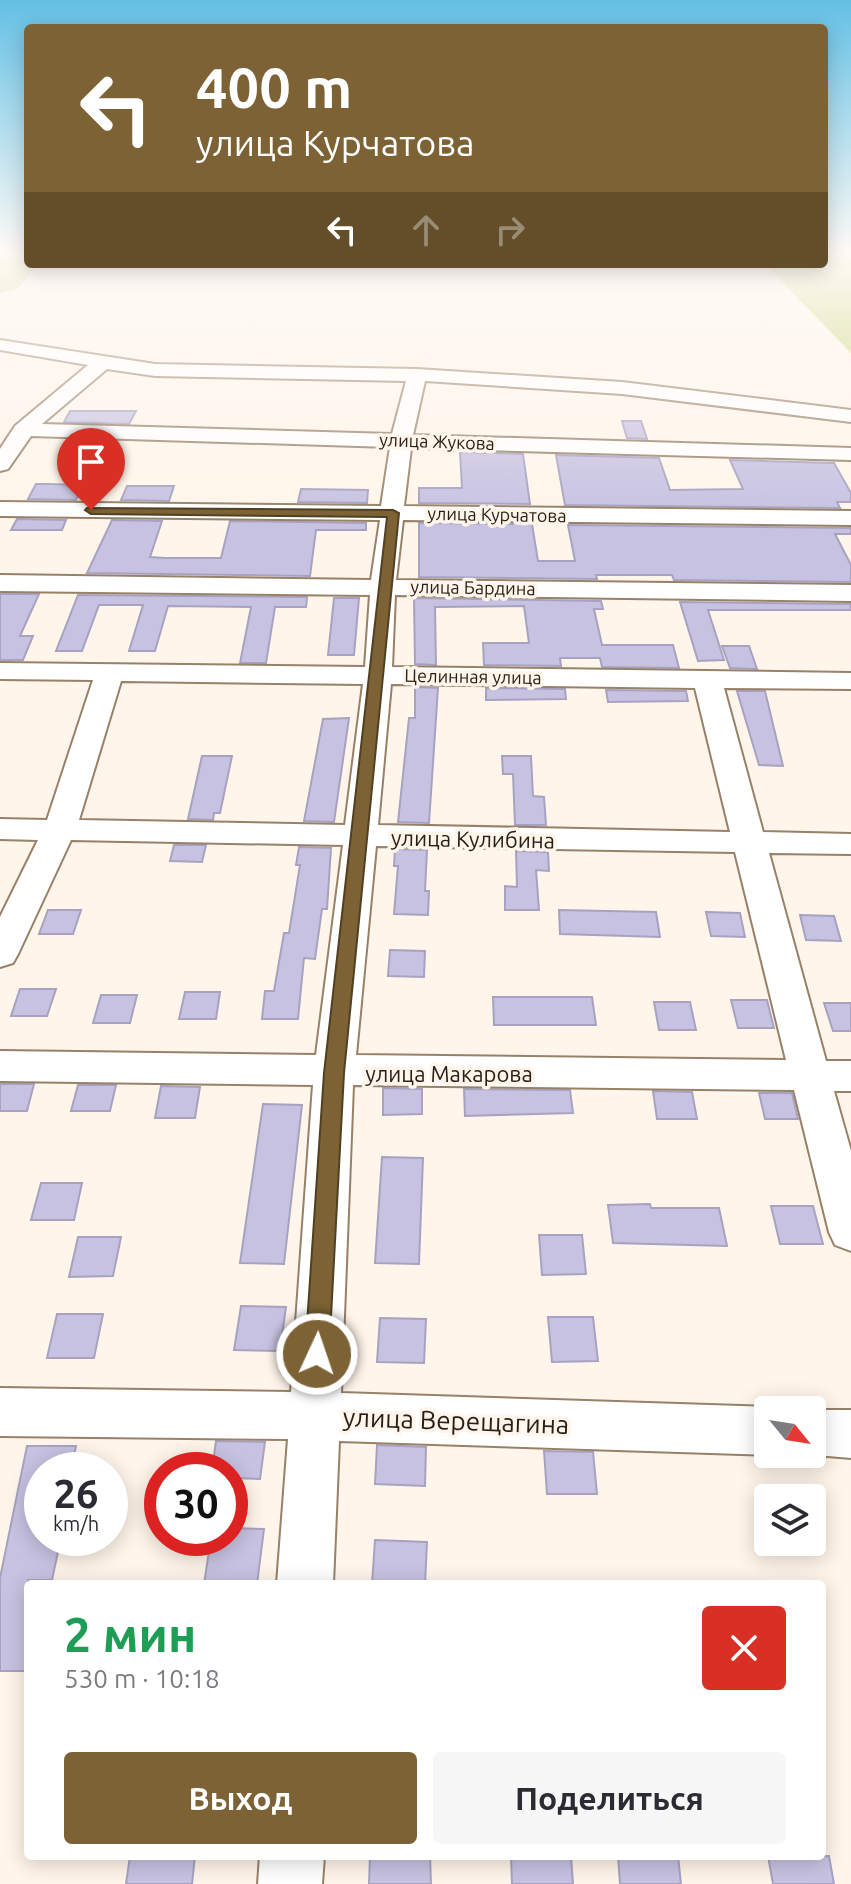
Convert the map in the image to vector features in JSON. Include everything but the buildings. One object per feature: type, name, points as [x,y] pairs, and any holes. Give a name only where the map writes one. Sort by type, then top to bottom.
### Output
[{"type":"street","points":[[0,345],[53,351],[103,363],[155,370],[417,375],[622,388],[851,416]]},
{"type":"street","points":[[0,464],[22,430],[103,363]]},
{"type":"street","points":[[305,1580],[334,1073],[357,837],[378,676],[383,587],[401,441],[417,375]]},
{"type":"street","name":"улица Жукова","points":[[22,430],[851,454]]},
{"type":"street","name":"улица Курчатова","points":[[0,509],[851,518]]},
{"type":"street","name":"улица Бардина","points":[[0,583],[851,593]]},
{"type":"street","name":"Целинная улица","points":[[0,671],[851,681]]},
{"type":"street","points":[[0,954],[61,827],[109,673]]},
{"type":"street","points":[[707,679],[807,1075],[851,1232]]},
{"type":"street","name":"улица Кулибина","points":[[0,829],[61,827],[357,837],[851,844]]},
{"type":"street","name":"улица Макарова","points":[[0,1066],[334,1073],[851,1076]]},
{"type":"street","name":"улица Верещагина","points":[[0,1412],[313,1416],[754,1431]]},
{"type":"street","points":[[826,1433],[851,1434]]},
{"type":"street","points":[[290,1884],[292,1860]]},
{"type":"green space","points":[[838,340],[851,340],[851,353]]},
{"type":"route","points":[[91,510],[393,513],[334,1073],[317,1354]]}]
